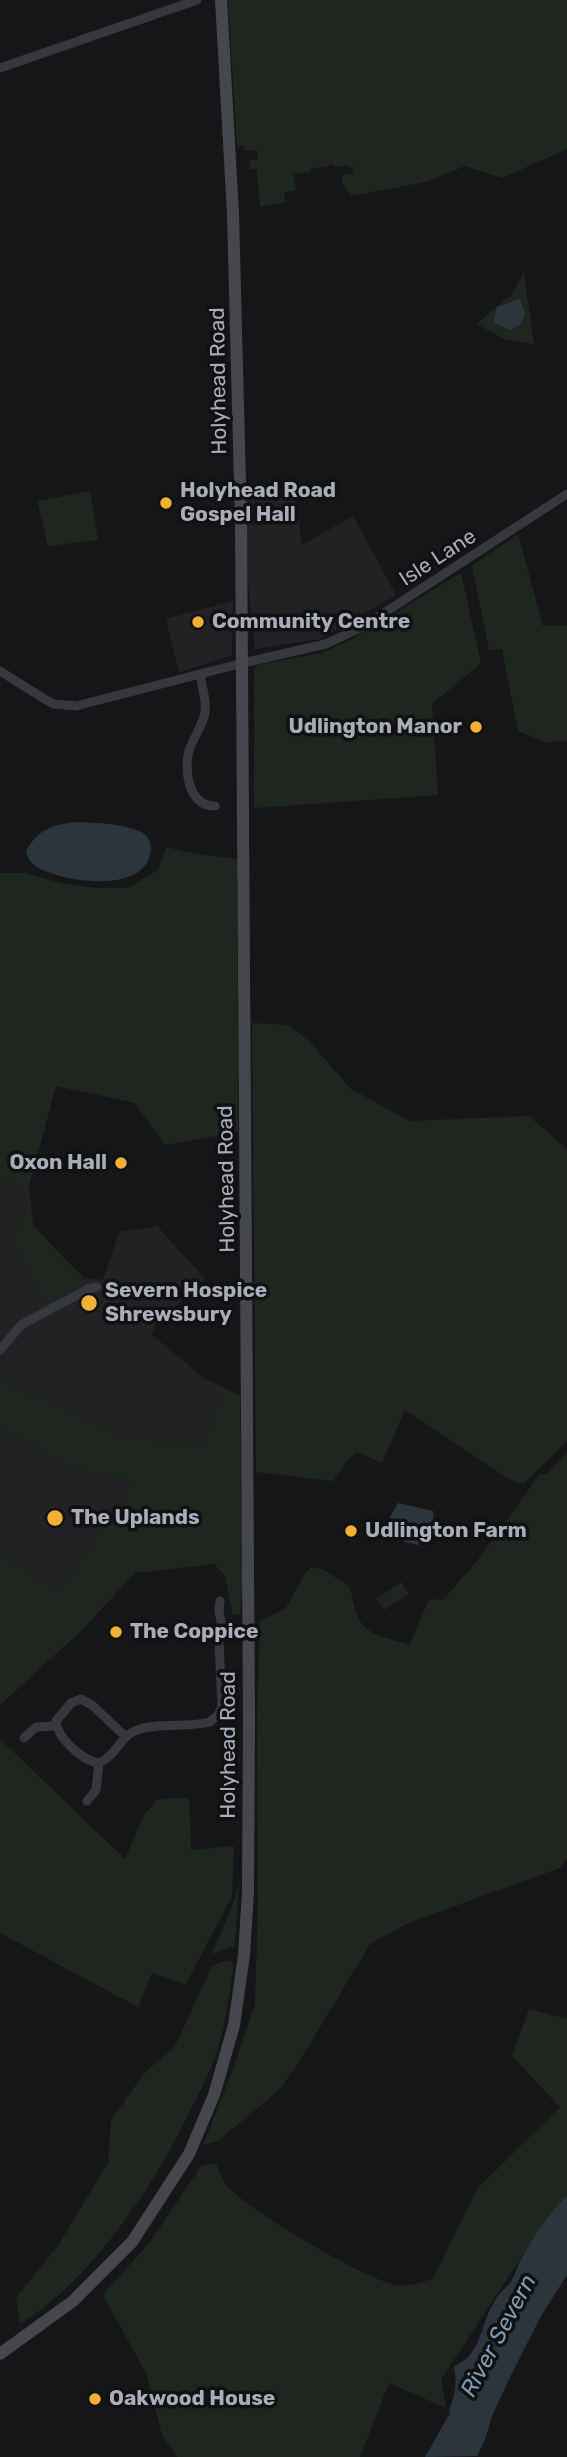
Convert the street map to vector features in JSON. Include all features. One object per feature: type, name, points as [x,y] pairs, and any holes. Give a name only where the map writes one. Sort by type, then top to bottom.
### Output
[{"type":"main road","name":"Holyhead Road","points":[[0,2354],[73,2301],[132,2242],[189,2154],[214,2095],[234,2025],[244,1955],[248,1879],[248,1386],[243,663],[238,337],[221,0]]},
{"type":"street","points":[[0,68],[197,0]]},
{"type":"street","name":"Isle Lane","points":[[0,671],[54,704],[76,706],[326,644],[364,626],[567,495]]},
{"type":"street","points":[[200,674],[205,712],[188,754],[188,772],[191,792],[210,806],[206,818]]},
{"type":"street","points":[[0,1350],[21,1325],[97,1287]]},
{"type":"street","points":[[126,1737],[92,1705],[80,1699],[71,1703],[56,1721],[58,1733],[89,1760],[99,1763],[106,1760],[126,1737],[138,1730],[204,1724],[215,1719],[221,1712],[223,1703],[219,1642],[223,1633],[220,1601]]},
{"type":"street","points":[[223,1633],[247,1630]]},
{"type":"street","points":[[24,1738],[36,1727],[56,1726]]},
{"type":"street","points":[[87,1801],[96,1790],[99,1763]]},
{"type":"shaded area","points":[[228,0],[567,0],[567,149],[502,178],[465,166],[425,182],[351,196],[343,184],[342,175],[354,174],[353,167],[336,167],[329,163],[329,166],[310,169],[310,172],[293,174],[296,190],[284,193],[285,202],[260,207],[257,169],[251,169],[249,160],[258,159],[257,150],[245,151],[244,146],[237,147]]},
{"type":"shaded area","points":[[524,273],[534,344],[505,339],[476,324],[511,295]]},
{"type":"shaded area","points":[[90,491],[98,540],[48,546],[37,501]]},
{"type":"shaded area","points":[[295,496],[302,545],[353,516],[396,595],[320,639],[255,649],[248,582],[246,499]]},
{"type":"shaded area","points":[[518,534],[543,626],[567,626],[567,741],[546,742],[518,731],[502,649],[489,650],[472,566]]},
{"type":"shaded area","points":[[461,573],[481,663],[432,704],[438,795],[254,808],[254,671],[257,665],[322,653],[352,639]]},
{"type":"shaded area","points":[[233,601],[232,655],[179,672],[166,619]]},
{"type":"shaded area","points":[[167,847],[237,859],[238,1132],[165,1145],[135,1103],[56,1086],[29,1186],[0,1181],[0,873],[24,873],[65,884],[94,888],[129,888],[158,870]]},
{"type":"shaded area","points":[[252,1023],[288,1025],[309,1041],[350,1088],[409,1121],[529,1116],[567,1149],[567,1441],[523,1484],[510,1480],[405,1410],[382,1463],[357,1452],[333,1481],[256,1472]]},
{"type":"shaded area","name":"Severn Hospice Shrewsbury","points":[[0,1181],[29,1186],[33,1226],[84,1278],[103,1280],[119,1232],[157,1226],[205,1279],[155,1326],[152,1335],[205,1379],[221,1386],[205,1446],[128,1437],[0,1380]]},
{"type":"shaded area","points":[[32,1214],[33,1226],[84,1278],[80,1287],[45,1305],[16,1246],[16,1232],[22,1215]]},
{"type":"shaded area","points":[[0,1380],[128,1437],[205,1446],[221,1386],[240,1396],[240,1614],[233,1615],[225,1576],[214,1564],[135,1573],[82,1630],[0,1705],[0,1554],[58,1592],[135,1482],[92,1474],[55,1458],[0,1426]]},
{"type":"shaded area","name":"The Uplands","points":[[0,1426],[92,1474],[136,1482],[58,1592],[0,1554]]},
{"type":"shaded area","points":[[567,1453],[567,1859],[560,1868],[408,1923],[370,1944],[299,2062],[279,2090],[218,2141],[203,2145],[255,2004],[260,1621],[286,1608],[306,1572],[312,1567],[322,1569],[350,1587],[357,1614],[367,1629],[410,1645],[429,1599],[443,1600],[477,1561],[540,1474],[546,1474]]},
{"type":"shaded area","points":[[401,1582],[409,1594],[384,1610],[376,1599]]},
{"type":"shaded area","points":[[0,1739],[125,1859],[144,1815],[158,1799],[189,1798],[191,1850],[234,1846],[232,1896],[186,1984],[152,1973],[138,2007],[0,1933]]},
{"type":"shaded area","points":[[239,1881],[235,1946],[212,1954],[235,1899]]},
{"type":"shaded area","points":[[227,1960],[234,1963],[220,2041],[206,2079],[173,2144],[138,2202],[95,2258],[46,2305],[20,2324],[16,2298],[59,2244],[108,2163],[111,2120],[146,2071],[174,2048],[212,1966]]},
{"type":"shaded area","points":[[529,2009],[567,2019],[567,2206],[533,2240],[441,2379],[446,2408],[389,2383],[360,2457],[177,2457],[162,2435],[147,2375],[103,2295],[150,2242],[202,2165],[216,2163],[226,2185],[245,2201],[314,2246],[366,2274],[402,2286],[433,2279],[477,2189],[560,2107],[512,2056]]},
{"type":"water","points":[[520,299],[525,314],[520,325],[510,330],[493,322],[497,307]]},
{"type":"water","points":[[77,822],[118,825],[141,832],[147,837],[151,849],[147,863],[126,878],[111,881],[66,877],[33,864],[26,852],[40,833],[61,824]]},
{"type":"water","points":[[398,1503],[433,1511],[434,1525],[419,1545],[405,1542],[387,1530],[389,1519]]},
{"type":"water","name":"River Severn","points":[[567,2196],[567,2275],[541,2316],[510,2377],[477,2456],[425,2457],[450,2413],[455,2388],[454,2366],[475,2348],[495,2301],[512,2280],[542,2225]]},
{"type":"place","name":"Holyhead Road Gospel Hall","points":[[166,503]]},
{"type":"place","name":"Community Centre","points":[[198,622]]},
{"type":"place","name":"Udlington Manor","points":[[476,727]]},
{"type":"place","name":"Oxon Hall","points":[[121,1163]]},
{"type":"place","name":"Severn Hospice Shrewsbury","points":[[89,1303]]},
{"type":"place","name":"The Uplands","points":[[55,1518]]},
{"type":"place","name":"Udlington Farm","points":[[351,1531]]},
{"type":"place","name":"The Coppice","points":[[116,1632]]},
{"type":"place","name":"Oakwood House","points":[[95,2399]]}]
